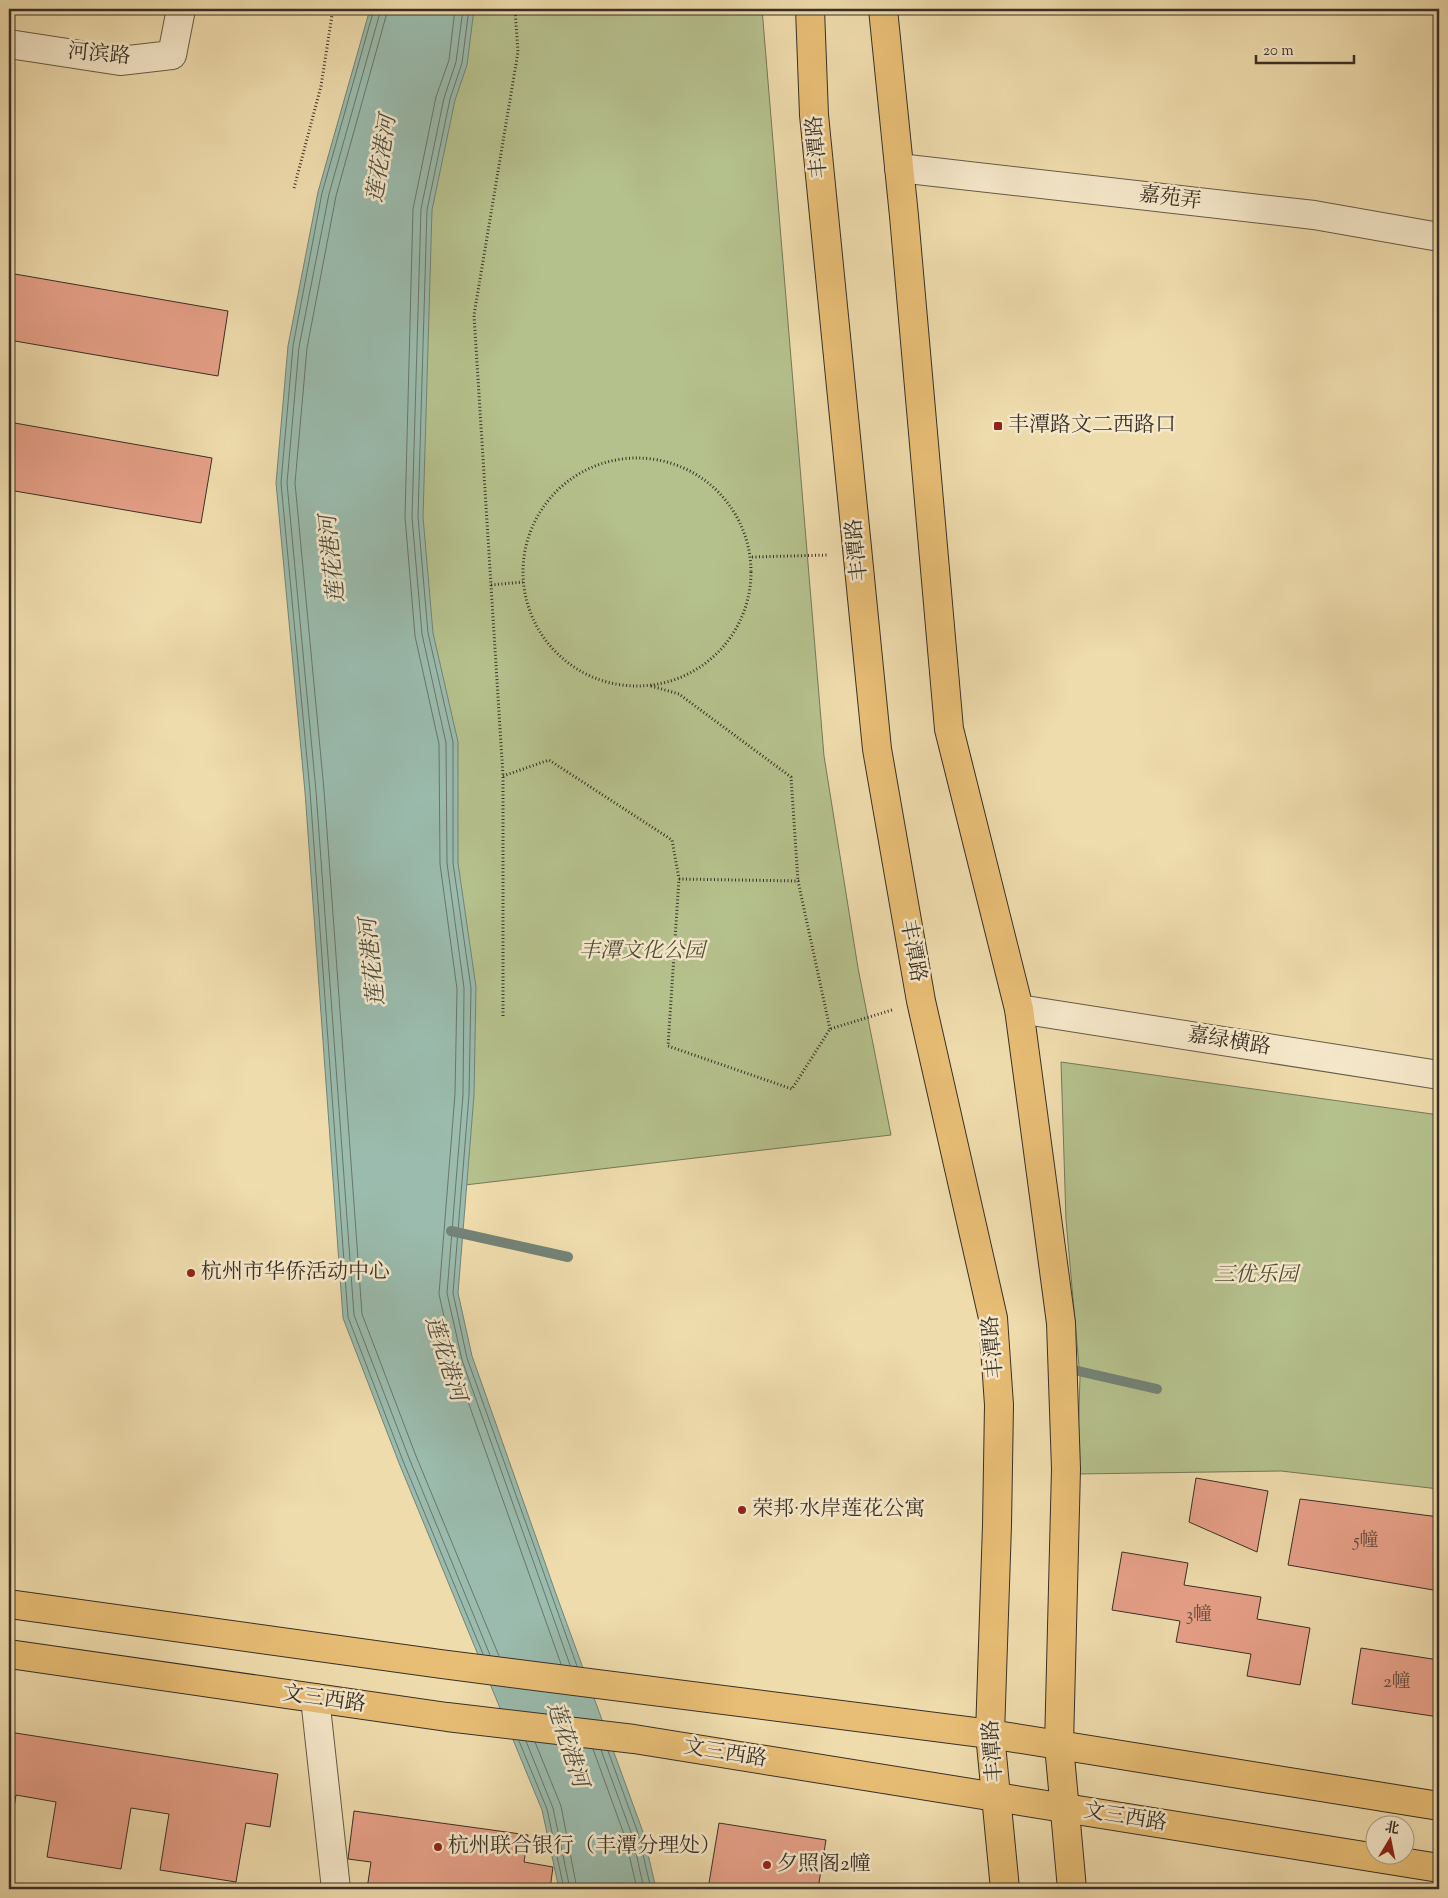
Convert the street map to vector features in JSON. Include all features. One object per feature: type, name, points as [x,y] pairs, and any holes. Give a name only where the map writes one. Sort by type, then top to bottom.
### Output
[{"type":"main road","name":"丰潭路","points":[[810,9],[814,115],[877,750],[921,1001],[993,1318],[998,1405],[997,1525],[990,1734],[998,1799],[1004,1889]]},
{"type":"main road","points":[[883,9],[949,729],[1019,1009],[1062,1323],[1066,1469],[1059,1745],[1072,1889]]},
{"type":"main road","points":[[9,1604],[617,1688],[990,1734],[1439,1806]]},
{"type":"main road","name":"文三西路","points":[[9,1654],[446,1717],[634,1739],[998,1799],[1439,1868]]},
{"type":"street","name":"河滨路","points":[[9,44],[120,62],[172,55],[181,9]]},
{"type":"street","name":"嘉苑弄","points":[[899,168],[1314,215],[1439,237]]},
{"type":"street","name":"嘉绿横路","points":[[1019,1009],[1439,1075]]},
{"type":"street","points":[[315,1698],[336,1889]]},
{"type":"path","points":[[294,188],[322,86],[333,9]]},
{"type":"path","points":[[502,1016],[503,776],[474,315],[518,52],[515,9]]},
{"type":"path","points":[[649,686],[679,679],[706,664],[728,643],[743,617],[751,588],[752,557],[740,519],[716,488],[708,482],[683,466],[644,457],[605,461],[570,478],[542,507],[526,542],[522,582],[531,617],[551,648],[579,670],[613,684],[649,686],[679,694],[791,777],[798,881],[830,1029]]},
{"type":"path","points":[[752,557],[859,554]]},
{"type":"path","points":[[491,586],[522,582]]},
{"type":"path","points":[[503,776],[549,760],[672,840],[679,879],[668,1046],[792,1089],[830,1029],[921,1001]]},
{"type":"path","points":[[679,879],[798,881]]},
{"type":"green space","name":"丰潭文化公园","points":[[440,9],[762,9],[824,756],[858,968],[891,1135],[448,1187],[391,469]]},
{"type":"green space","name":"三优乐园","points":[[1061,1062],[1439,1115],[1439,1489],[1281,1471],[1077,1474],[1080,1377],[1066,1220]]},
{"type":"water","name":"莲花港河","points":[[370,9],[474,9],[467,65],[455,100],[432,210],[423,517],[433,633],[458,742],[458,863],[476,987],[474,1095],[458,1293],[472,1356],[643,1832],[656,1889],[559,1889],[542,1810],[399,1463],[343,1318],[305,792],[276,483],[288,346],[318,192]]},
{"type":"building","points":[[9,273],[228,311],[218,376],[9,340]]},
{"type":"building","points":[[9,422],[212,458],[201,523],[9,490]]},
{"type":"building","points":[[1196,1478],[1268,1491],[1257,1552],[1189,1522]]},
{"type":"building","points":[[1300,1499],[1439,1517],[1439,1591],[1288,1565]]},
{"type":"building","points":[[1122,1552],[1188,1563],[1184,1585],[1261,1597],[1257,1619],[1310,1628],[1300,1685],[1247,1676],[1251,1654],[1176,1642],[1180,1621],[1112,1610]]},
{"type":"building","points":[[1361,1648],[1439,1660],[1439,1717],[1352,1704]]},
{"type":"building","points":[[9,1732],[278,1774],[270,1827],[246,1823],[236,1882],[160,1870],[169,1814],[131,1808],[121,1869],[47,1857],[56,1802],[16,1795],[9,1839]]},
{"type":"building","name":"杭州联合银行（丰潭分理处）","points":[[354,1811],[528,1835],[524,1862],[553,1867],[550,1889],[367,1889],[371,1862],[348,1859]]},
{"type":"building","name":"夕照阁2幢","points":[[719,1823],[826,1840],[818,1889],[708,1889]]},
{"type":"waterway","points":[[451,1231],[568,1257]]},
{"type":"waterway","points":[[1065,1368],[1157,1389]]},
{"type":"place","name":"丰潭路文二西路口","points":[[998,426]]},
{"type":"place","name":"杭州市华侨活动中心","points":[[191,1273]]},
{"type":"place","name":"荣邦·水岸莲花公寓","points":[[742,1510]]},
{"type":"place","name":"杭州联合银行（丰潭分理处）","points":[[438,1847]]},
{"type":"place","name":"夕照阁2幢","points":[[767,1865]]}]
